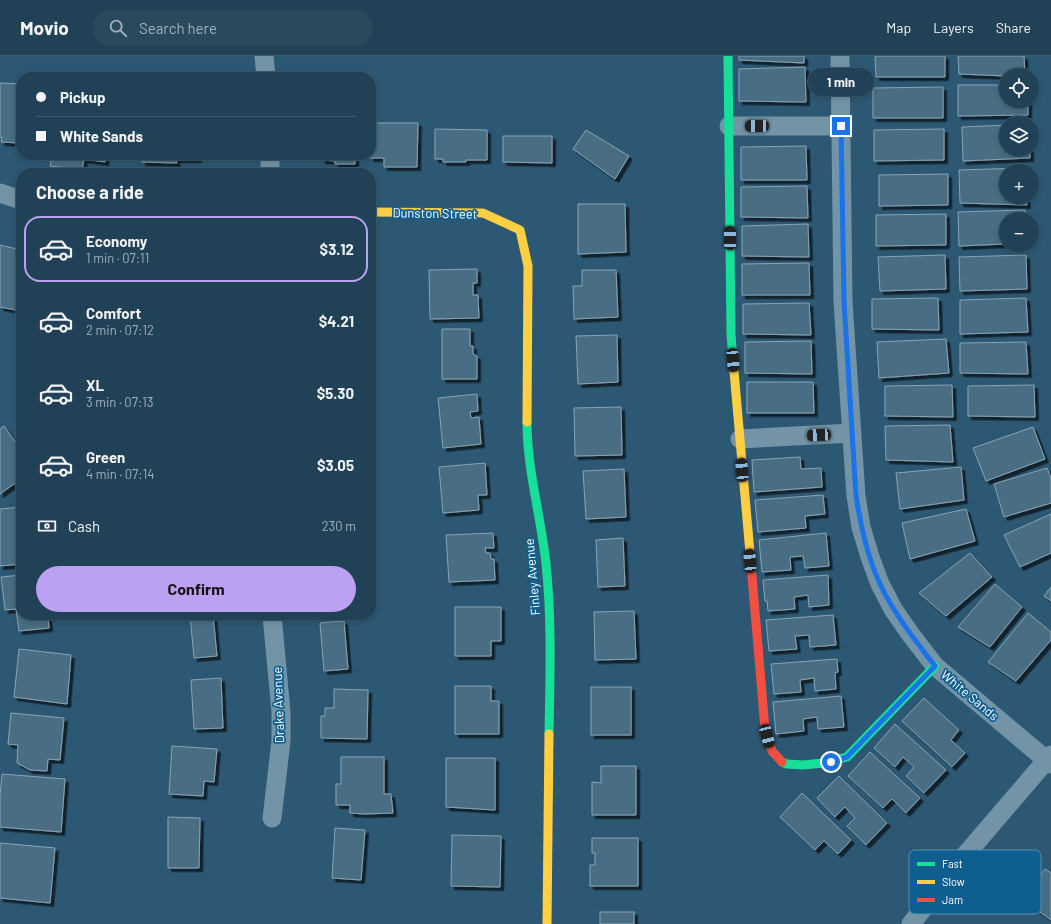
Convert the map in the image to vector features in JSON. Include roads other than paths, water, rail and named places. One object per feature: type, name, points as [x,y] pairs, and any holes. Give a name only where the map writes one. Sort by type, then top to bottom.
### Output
[{"type":"street","points":[[264,56],[266,72]]},
{"type":"street","points":[[728,56],[731,334],[765,728],[769,744],[775,756],[782,762],[792,765],[831,762],[847,757],[935,666]]},
{"type":"street","name":"White Sands","points":[[840,56],[843,287],[851,433],[856,496],[861,527],[880,584],[893,608],[911,635],[935,666],[1050,760]]},
{"type":"street","points":[[728,126],[841,126]]},
{"type":"street","points":[[0,193],[16,198]]},
{"type":"street","name":"Dunston Street","points":[[376,212],[483,213],[520,230]]},
{"type":"street","name":"Finley Avenue","points":[[520,230],[528,266],[527,430],[530,465],[546,562],[549,596],[550,662],[547,924]]},
{"type":"street","points":[[740,439],[851,433]]},
{"type":"street","name":"Drake Avenue","points":[[272,620],[281,712],[281,740],[272,818]]},
{"type":"street","points":[[970,850],[1050,760]]},
{"type":"street","points":[[911,924],[919,914]]}]
